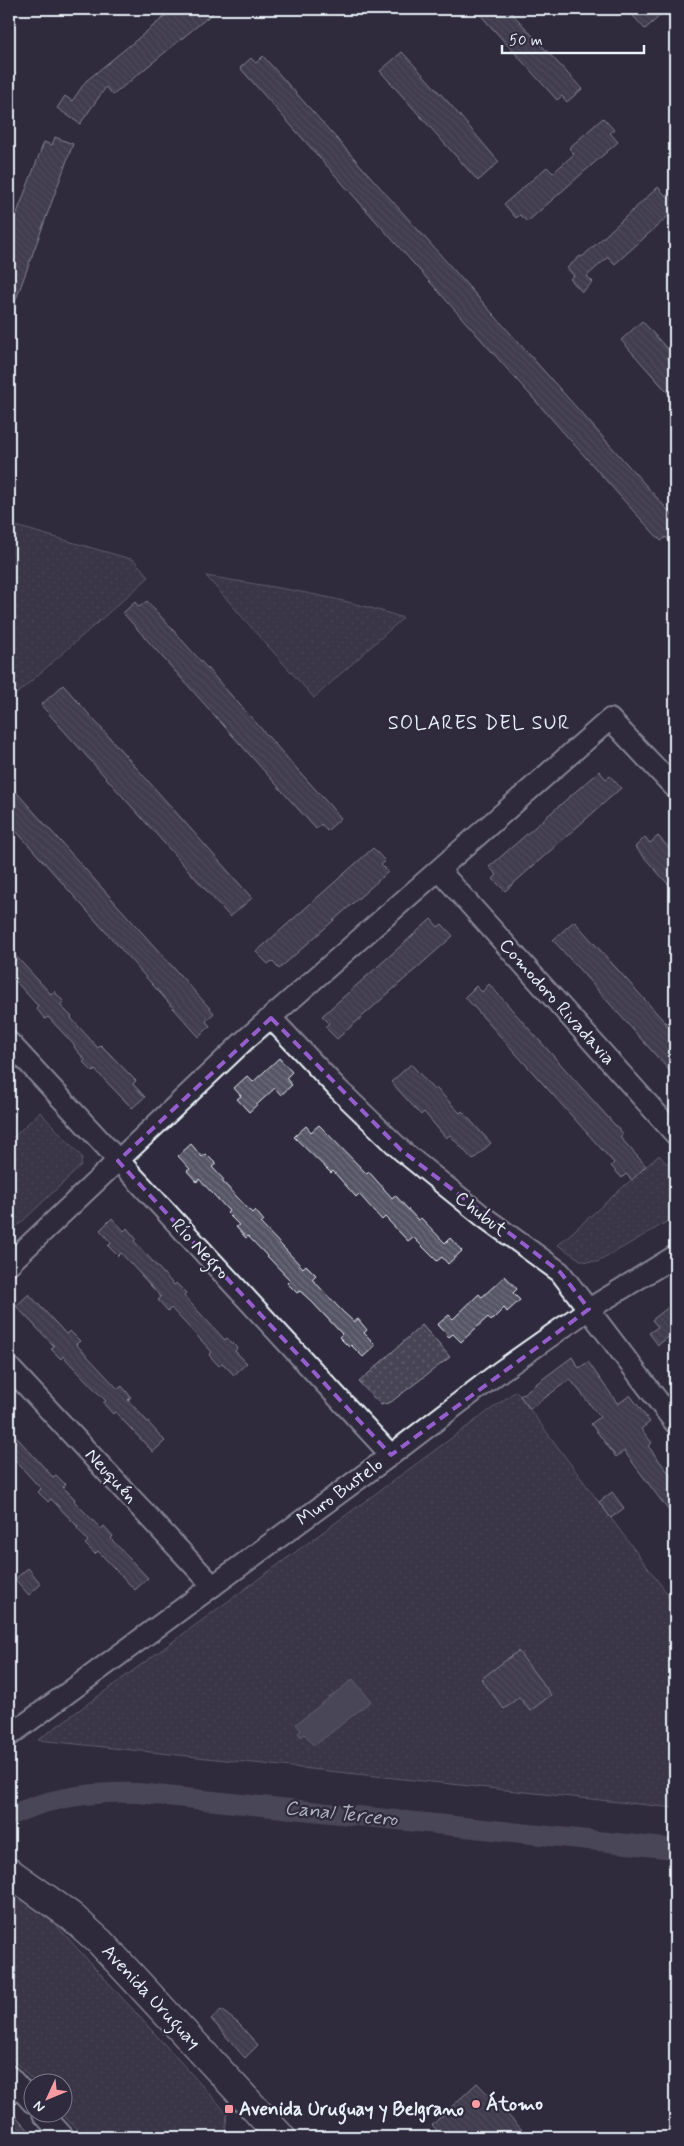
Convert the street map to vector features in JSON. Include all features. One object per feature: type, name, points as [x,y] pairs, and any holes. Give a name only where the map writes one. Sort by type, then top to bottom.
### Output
[{"type":"main road","name":"Avenida Uruguay","points":[[9,1872],[71,1916],[100,1942],[273,2135]]},
{"type":"street","points":[[9,1264],[271,1018],[610,719],[675,788]]},
{"type":"street","name":"Comodoro Rivadavia","points":[[439,870],[675,1134]]},
{"type":"street","name":"Chubut","points":[[271,1018],[338,1089],[401,1150],[484,1217],[560,1272],[675,1423]]},
{"type":"street","name":"Río Negro","points":[[9,1042],[391,1455]]},
{"type":"street","name":"Muro Bustelo","points":[[9,1736],[391,1455],[501,1371],[589,1309],[675,1256]]},
{"type":"street","name":"Neuquén","points":[[9,1367],[213,1586]]},
{"type":"street","points":[[9,2076],[22,2091]]},
{"type":"street","points":[[52,2124],[64,2137]]},
{"type":"highlighted area","points":[[271,1018],[401,1150],[560,1272],[589,1309],[391,1455],[118,1161]]},
{"type":"shaded area","points":[[9,524],[134,560],[149,577],[12,698],[9,694]]},
{"type":"shaded area","points":[[206,576],[330,598],[403,618],[314,698]]},
{"type":"shaded area","points":[[40,1112],[82,1157],[81,1166],[9,1234],[9,1141]]},
{"type":"shaded area","points":[[659,1155],[667,1164],[675,1157],[675,1217],[598,1262],[582,1261],[558,1245]]},
{"type":"shaded area","points":[[422,1325],[450,1357],[391,1402],[381,1405],[359,1382]]},
{"type":"shaded area","points":[[516,1391],[675,1604],[675,1808],[38,1740]]},
{"type":"shaded area","points":[[9,1888],[56,1925],[227,2113],[225,2137],[84,2137],[72,2124],[72,2074],[27,2074],[9,2055]]},
{"type":"water","points":[[353,1679],[371,1701],[314,1746],[305,1734],[301,1737],[298,1733],[301,1730],[296,1724]]},
{"type":"building","points":[[174,9],[218,9],[113,95],[106,87],[80,124],[57,108],[65,96],[72,101],[86,81]]},
{"type":"building","points":[[475,9],[508,9],[582,89],[567,102],[562,96],[557,100]]},
{"type":"building","points":[[627,9],[668,9],[645,29]]},
{"type":"building","points":[[402,52],[449,103],[499,162],[478,181],[380,71]]},
{"type":"building","points":[[263,56],[675,518],[675,547],[666,537],[661,541],[627,504],[240,68],[251,58],[256,63]]},
{"type":"building","points":[[603,118],[614,130],[610,133],[618,142],[527,222],[520,215],[516,218],[504,204],[547,167],[553,173],[574,154],[569,148]]},
{"type":"building","points":[[55,137],[73,144],[11,313],[9,312],[9,234],[44,142],[52,145]]},
{"type":"building","points":[[658,187],[666,196],[675,187],[675,210],[615,264],[608,257],[587,276],[593,282],[582,292],[570,279],[574,276],[567,268],[580,256],[582,257]]},
{"type":"building","points":[[642,321],[671,353],[667,357],[675,365],[675,401],[621,340]]},
{"type":"building","points":[[147,601],[341,818],[327,831],[321,824],[316,829],[123,613],[135,602],[139,607]]},
{"type":"building","points":[[63,685],[252,898],[230,917],[41,705]]},
{"type":"building","points":[[599,771],[606,779],[610,776],[621,788],[505,891],[493,879],[497,875],[489,867]]},
{"type":"building","points":[[9,784],[214,1013],[206,1021],[210,1026],[199,1037],[9,823]]},
{"type":"building","points":[[658,836],[675,854],[675,892],[635,847],[645,837],[650,843]]},
{"type":"building","points":[[373,848],[385,861],[381,865],[388,872],[279,969],[272,961],[268,964],[256,952]]},
{"type":"building","points":[[431,919],[438,927],[442,924],[453,936],[337,1039],[325,1027],[329,1023],[322,1016]]},
{"type":"building","points":[[574,921],[672,1030],[669,1033],[675,1040],[675,1077],[553,940]]},
{"type":"building","points":[[9,949],[51,994],[54,991],[64,1002],[60,1005],[98,1048],[101,1045],[136,1081],[133,1084],[145,1097],[132,1108],[95,1070],[93,1072],[83,1062],[85,1060],[75,1046],[48,1017],[45,1019],[36,1008],[38,1006],[9,974]]},
{"type":"building","points":[[489,984],[623,1134],[620,1137],[646,1166],[632,1180],[626,1174],[622,1178],[611,1166],[614,1163],[465,997],[476,986],[482,992]]},
{"type":"building","points":[[279,1058],[292,1072],[286,1078],[292,1085],[281,1095],[275,1088],[249,1112],[237,1099],[241,1096],[234,1088],[247,1076],[253,1082]]},
{"type":"building","points":[[411,1064],[434,1090],[436,1088],[460,1113],[462,1111],[491,1143],[473,1160],[450,1135],[446,1138],[424,1112],[421,1115],[391,1082]]},
{"type":"building","points":[[319,1125],[367,1174],[369,1172],[392,1198],[395,1195],[418,1220],[421,1218],[445,1243],[450,1238],[462,1251],[448,1264],[442,1257],[437,1261],[413,1237],[408,1241],[385,1217],[382,1220],[359,1194],[356,1197],[333,1171],[331,1173],[294,1137],[306,1126],[311,1132]]},
{"type":"building","points":[[191,1144],[202,1157],[206,1154],[216,1164],[212,1167],[224,1180],[222,1181],[252,1213],[255,1210],[264,1221],[261,1224],[303,1268],[306,1265],[316,1275],[312,1279],[342,1311],[354,1322],[358,1319],[367,1330],[364,1333],[376,1345],[363,1357],[351,1345],[349,1347],[339,1337],[342,1334],[312,1302],[300,1291],[297,1293],[287,1283],[290,1280],[248,1236],[246,1238],[236,1227],[239,1225],[227,1213],[229,1211],[199,1179],[197,1182],[187,1171],[190,1169],[178,1156]]},
{"type":"building","points":[[112,1218],[124,1231],[127,1228],[136,1239],[134,1241],[174,1285],[176,1283],[186,1293],[184,1296],[225,1340],[227,1338],[237,1348],[235,1351],[247,1363],[234,1375],[222,1363],[219,1366],[209,1355],[212,1352],[171,1308],[168,1311],[158,1300],[161,1297],[121,1253],[118,1256],[108,1246],[111,1243],[100,1230]]},
{"type":"building","points":[[505,1276],[517,1289],[513,1293],[520,1300],[507,1312],[504,1308],[491,1321],[488,1317],[461,1342],[453,1334],[449,1337],[437,1325],[449,1315],[453,1319],[479,1294],[482,1297]]},
{"type":"building","points":[[29,1294],[66,1334],[70,1331],[80,1341],[76,1344],[118,1389],[122,1386],[131,1397],[128,1400],[165,1441],[153,1452],[115,1412],[113,1414],[103,1403],[106,1401],[63,1356],[61,1359],[51,1349],[54,1346],[16,1306]]},
{"type":"building","points":[[675,1302],[675,1332],[658,1345],[649,1333],[658,1327],[652,1320]]},
{"type":"building","points":[[572,1357],[579,1368],[588,1362],[618,1404],[630,1395],[650,1422],[641,1429],[652,1443],[648,1446],[675,1481],[675,1519],[624,1451],[616,1457],[591,1424],[600,1417],[570,1379],[530,1409],[520,1396]]},
{"type":"building","points":[[9,1429],[53,1477],[56,1475],[66,1485],[63,1487],[75,1499],[74,1501],[101,1529],[104,1526],[113,1536],[111,1539],[148,1578],[135,1590],[98,1551],[95,1554],[85,1544],[88,1541],[78,1527],[51,1499],[48,1502],[38,1492],[41,1489],[14,1459],[9,1465]]},
{"type":"building","points":[[612,1492],[624,1508],[611,1518],[599,1502]]},
{"type":"building","points":[[28,1568],[41,1584],[29,1595],[15,1579]]},
{"type":"building","points":[[518,1651],[551,1695],[530,1711],[519,1697],[504,1709],[481,1679]]},
{"type":"building","points":[[221,2010],[238,2023],[258,2045],[245,2058],[211,2019]]},
{"type":"building","name":"Átomo","points":[[477,2083],[529,2137],[443,2137],[432,2125]]},
{"type":"building","points":[[9,2109],[35,2137],[9,2137]]},
{"type":"waterway","name":"Canal Tercero","points":[[9,1816],[40,1804],[88,1794],[138,1793],[675,1849]]},
{"type":"place","name":"Átomo","points":[[476,2104]]},
{"type":"place","name":"Avenida Uruguay y Belgrano","points":[[229,2109]]},
{"type":"district","name":"SOLARES DEL SUR","points":[[479,723]]}]
